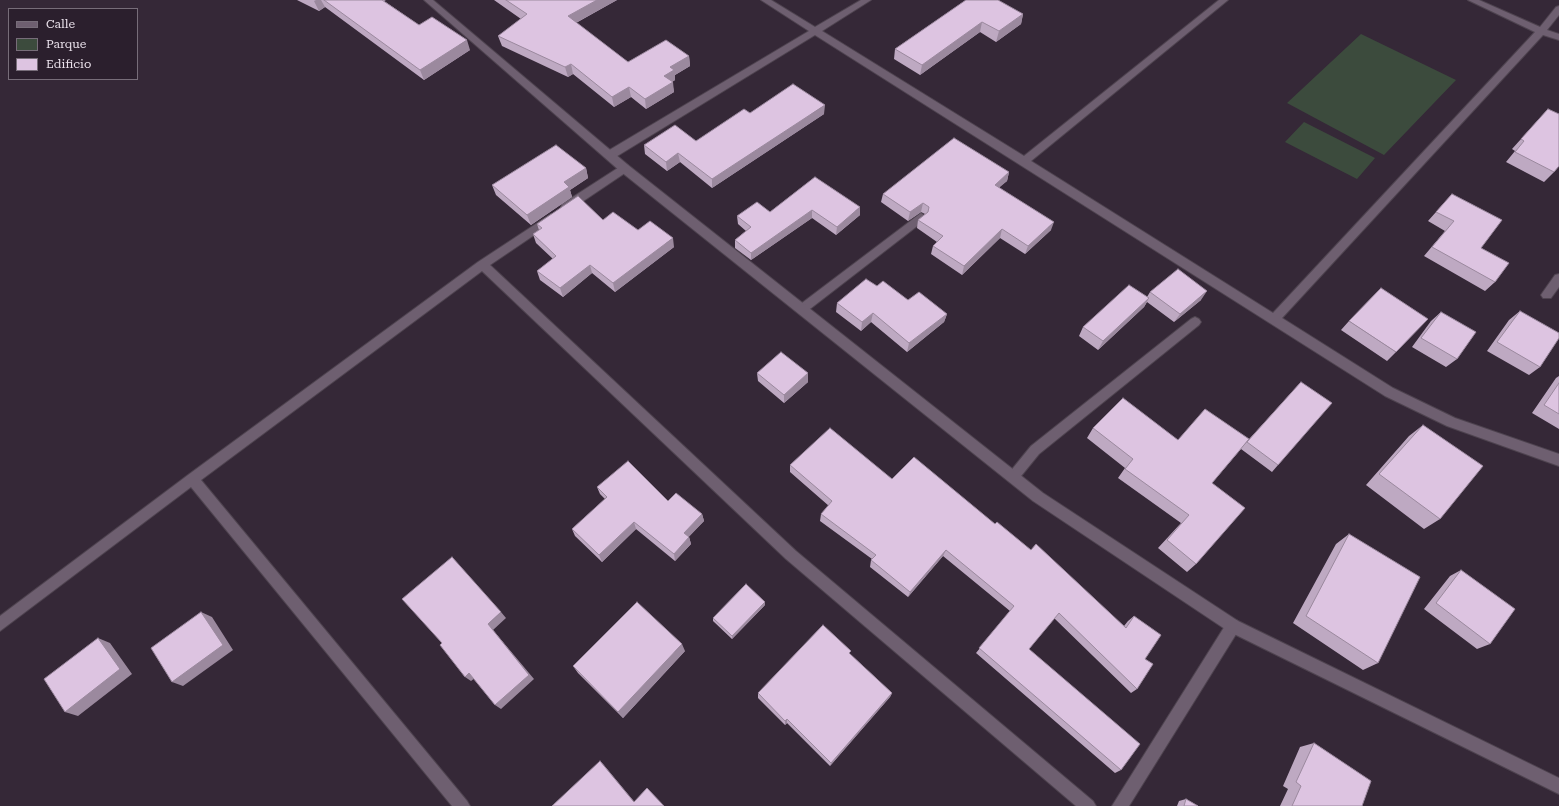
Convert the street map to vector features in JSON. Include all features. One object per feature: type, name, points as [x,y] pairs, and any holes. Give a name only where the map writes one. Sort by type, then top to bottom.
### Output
[{"type":"street","points":[[428,0],[624,168],[1038,497],[1233,626],[1559,786]]},
{"type":"street","points":[[765,0],[1024,160],[1389,392],[1451,422],[1559,460]]},
{"type":"street","points":[[610,156],[817,32],[867,0]]},
{"type":"street","points":[[1024,160],[1224,0]]},
{"type":"street","points":[[1472,0],[1541,31],[1559,37]]},
{"type":"street","points":[[1274,319],[1541,31],[1559,9]]},
{"type":"street","points":[[0,624],[192,479],[482,265],[624,168]]},
{"type":"street","points":[[802,309],[921,217]]},
{"type":"street","points":[[482,265],[791,555],[1088,806]]},
{"type":"street","points":[[1547,295],[1559,278]]},
{"type":"street","points":[[1013,477],[1035,450],[1195,322]]},
{"type":"street","points":[[192,479],[462,806]]},
{"type":"street","points":[[1120,806],[1233,626]]},
{"type":"green space","points":[[1361,34],[1456,80],[1384,155],[1287,103]]},
{"type":"green space","points":[[1304,122],[1375,158],[1357,179],[1285,142]]},
{"type":"building","points":[[324,0],[382,0],[419,25],[432,17],[467,40],[420,70]]},
{"type":"building","points":[[506,0],[597,0],[568,16],[628,62],[666,40],[689,56],[670,67],[674,70],[664,76],[673,82],[645,99],[629,87],[612,97],[571,64],[565,67],[498,36],[527,14]]},
{"type":"building","points":[[966,0],[998,0],[1023,14],[999,31],[982,22],[922,65],[895,49]]},
{"type":"building","points":[[793,84],[825,105],[712,179],[678,153],[666,162],[644,145],[675,125],[696,141],[744,109],[750,113]]},
{"type":"building","points":[[1548,109],[1559,114],[1559,166],[1554,172],[1515,152],[1524,141],[1521,139]]},
{"type":"building","points":[[954,138],[1009,172],[995,185],[1054,222],[1028,246],[1002,229],[964,266],[933,246],[943,236],[918,220],[928,212],[929,207],[923,203],[910,212],[883,194]]},
{"type":"building","points":[[556,145],[586,168],[564,182],[569,187],[527,215],[492,185]]},
{"type":"building","points":[[815,177],[860,207],[837,227],[812,210],[751,253],[735,240],[751,227],[737,216],[757,202],[770,212]]},
{"type":"building","points":[[1452,194],[1502,220],[1481,248],[1509,263],[1495,282],[1432,247],[1454,221],[1436,212]]},
{"type":"building","points":[[578,196],[603,220],[613,212],[638,230],[650,221],[673,238],[613,283],[590,265],[560,288],[537,271],[556,256],[533,234],[542,228],[537,224]]},
{"type":"building","points":[[1178,269],[1207,291],[1180,314],[1150,292]]},
{"type":"building","points":[[866,279],[877,286],[883,281],[908,300],[919,292],[947,314],[909,343],[873,313],[862,322],[837,303]]},
{"type":"building","points":[[1129,285],[1149,298],[1103,341],[1083,327]]},
{"type":"building","points":[[1381,288],[1428,319],[1396,352],[1349,321]]},
{"type":"building","points":[[1520,311],[1559,333],[1559,338],[1540,367],[1497,342]]},
{"type":"building","points":[[1441,312],[1476,332],[1457,359],[1421,338]]},
{"type":"building","points":[[781,352],[808,373],[784,395],[757,373]]},
{"type":"building","points":[[1301,382],[1332,403],[1278,465],[1247,442]]},
{"type":"building","points":[[1559,383],[1559,414],[1544,405]]},
{"type":"building","points":[[1123,398],[1178,440],[1205,409],[1249,439],[1212,483],[1245,508],[1196,564],[1167,540],[1189,515],[1125,469],[1133,459],[1093,428]]},
{"type":"building","points":[[1423,425],[1483,466],[1440,519],[1379,474]]},
{"type":"building","points":[[830,428],[892,479],[914,457],[995,524],[997,522],[1031,550],[1036,544],[1126,628],[1134,616],[1161,635],[1145,659],[1153,664],[1137,689],[1059,613],[1029,649],[1140,744],[1121,770],[979,648],[1014,606],[946,550],[910,592],[871,560],[876,555],[821,514],[832,501],[790,465]]},
{"type":"building","points":[[628,461],[668,501],[676,493],[702,514],[684,533],[689,537],[674,554],[634,522],[599,555],[572,529],[607,497],[597,487]]},
{"type":"building","points":[[1349,534],[1420,577],[1378,663],[1306,616]]},
{"type":"building","points":[[452,557],[501,612],[488,624],[529,675],[495,705],[469,673],[465,677],[440,645],[442,643],[402,599]]},
{"type":"building","points":[[1461,570],[1515,609],[1490,644],[1436,603]]},
{"type":"building","points":[[746,584],[765,602],[732,636],[713,618]]},
{"type":"building","points":[[637,602],[682,644],[618,712],[573,666]]},
{"type":"building","points":[[201,612],[223,645],[172,682],[151,648]]},
{"type":"building","points":[[823,625],[851,651],[849,653],[892,693],[831,763],[787,719],[785,721],[758,693]]},
{"type":"building","points":[[98,638],[120,669],[65,712],[44,679]]},
{"type":"building","points":[[1314,743],[1371,781],[1362,806],[1292,806],[1301,786],[1296,782]]},
{"type":"building","points":[[600,761],[634,802],[647,788],[664,806],[552,806]]},
{"type":"building","points":[[1186,799],[1198,806],[1184,806]]}]
